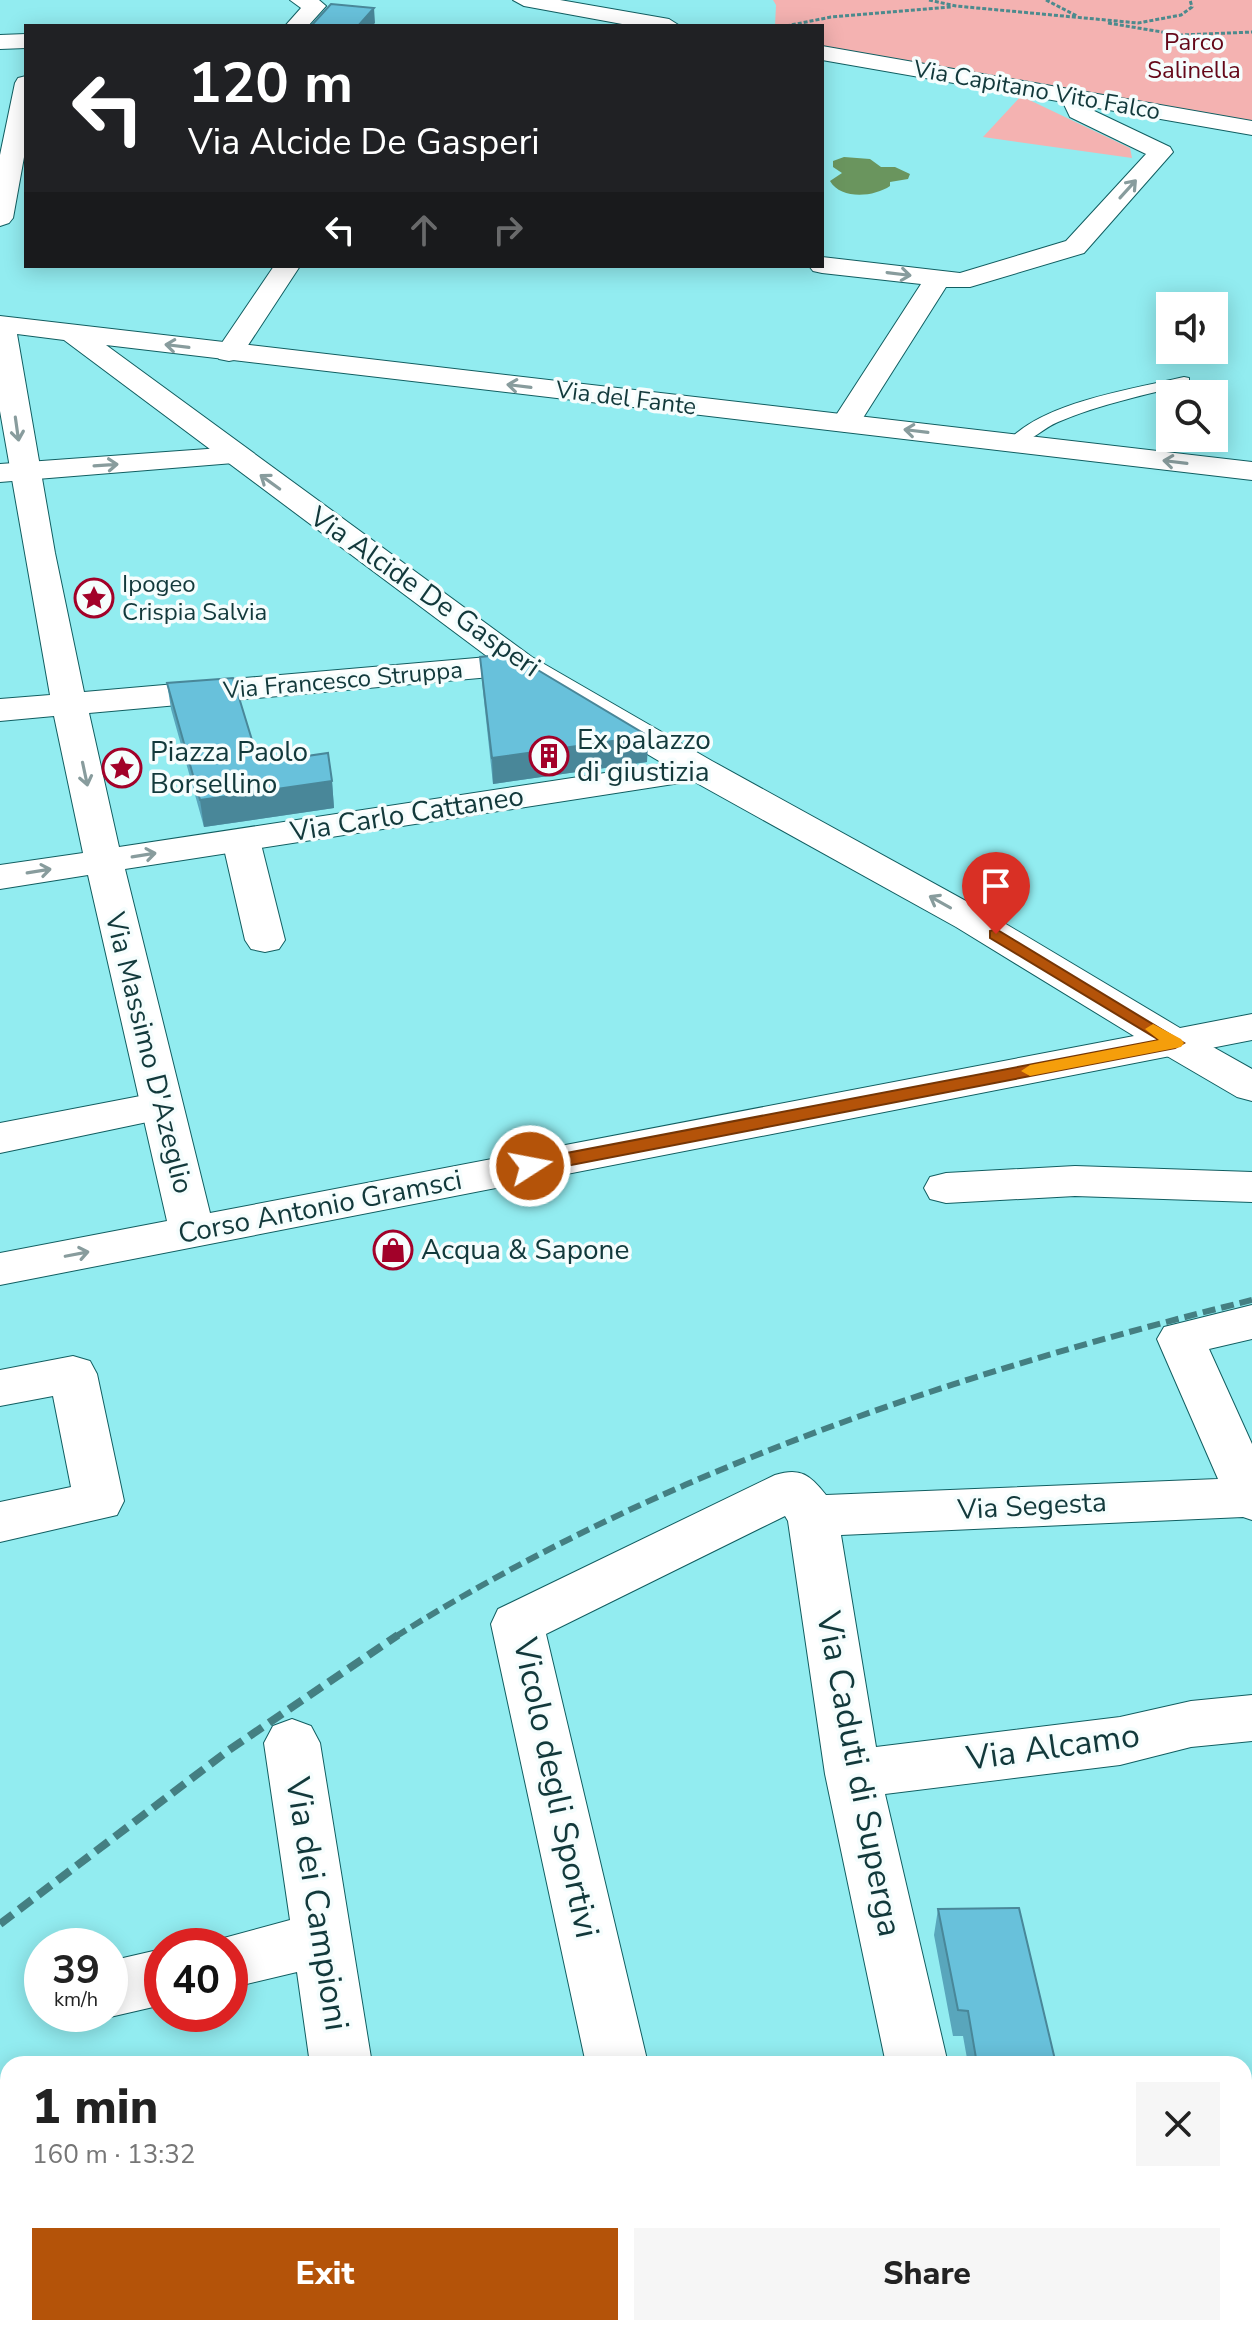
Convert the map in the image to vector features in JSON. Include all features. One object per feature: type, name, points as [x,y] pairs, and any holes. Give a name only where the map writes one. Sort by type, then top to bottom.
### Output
[{"type":"street","points":[[298,24],[315,6],[301,0]]},
{"type":"street","points":[[524,0],[658,24]]},
{"type":"street","points":[[0,42],[24,41]]},
{"type":"street","name":"Via Capitano Vito Falco","points":[[824,53],[1252,128]]},
{"type":"street","points":[[0,218],[6,151],[24,90]]},
{"type":"street","points":[[824,265],[961,281],[1075,247],[1161,152],[1078,112],[1072,96]]},
{"type":"street","points":[[229,353],[286,268]]},
{"type":"street","points":[[846,423],[938,279]]},
{"type":"street","points":[[0,710],[61,703],[12,472],[1,324]]},
{"type":"street","name":"Via del Fante","points":[[1,324],[1252,471]]},
{"type":"street","name":"Via Alcide De Gasperi","points":[[73,333],[235,456],[520,664],[699,769],[970,919],[1252,1087]]},
{"type":"street","points":[[12,472],[235,456]]},
{"type":"street","name":"Via Francesco Struppa","points":[[61,703],[520,664]]},
{"type":"street","name":"Via Massimo D'Azeglio","points":[[61,703],[96,867],[192,1231]]},
{"type":"street","name":"Via Carlo Cattaneo","points":[[96,867],[225,842],[699,769]]},
{"type":"street","points":[[225,842],[265,940]]},
{"type":"street","points":[[0,877],[96,867]]},
{"type":"street","name":"Corso Antonio Gramsci","points":[[0,1269],[1252,1027]]},
{"type":"street","points":[[0,1138],[161,1106]]},
{"type":"street","points":[[946,1188],[1075,1181],[1252,1187]]},
{"type":"street","points":[[1251,1499],[1181,1339],[1252,1322]]},
{"type":"street","points":[[0,1388],[73,1374],[99,1501],[0,1522]]},
{"type":"street","name":"Via Segesta","points":[[803,1503],[1251,1499]]},
{"type":"street","name":"Via Caduti di Superga","points":[[803,1503],[853,1774],[915,2056]]},
{"type":"street","name":"Vicolo degli Sportivi","points":[[615,2056],[517,1624],[803,1503]]},
{"type":"street","name":"Via Alcamo","points":[[853,1774],[1120,1741],[1191,1724],[1252,1718]]},
{"type":"street","name":"Via dei Campioni","points":[[292,1743],[340,2056]]},
{"type":"street","points":[[248,1957],[322,1939]]},
{"type":"lane","points":[[1014,442],[1029,429],[1105,401],[1156,388]]},
{"type":"path","points":[[929,0],[956,6],[1095,20],[1182,37],[1214,38],[1252,32]]},
{"type":"path","points":[[1046,0],[1081,18]]},
{"type":"path","points":[[1095,20],[1138,23],[1164,20],[1181,15],[1192,7],[1190,0]]},
{"type":"path","points":[[796,24],[831,17],[956,6]]},
{"type":"green space","name":"Parco Salinella","points":[[773,0],[1252,0],[1252,123],[824,48],[824,24],[775,24],[776,5]]},
{"type":"green space","points":[[1021,96],[1130,148],[1132,158],[983,137]]},
{"type":"shaded area","points":[[844,157],[870,159],[881,167],[895,167],[910,174],[908,179],[890,182],[890,186],[875,193],[850,194],[830,181],[842,173],[833,167],[833,161]]},
{"type":"building","points":[[331,4],[374,8],[360,24],[313,24]]},
{"type":"building","points":[[511,654],[648,736],[492,758],[480,657]]},
{"type":"building","points":[[233,678],[259,763],[328,753],[332,781],[200,800],[167,683]]},
{"type":"building","points":[[1019,1908],[1054,2056],[976,2056],[968,2011],[958,2010],[938,1909]]},
{"type":"railway","points":[[395,1637],[495,1578],[598,1525],[703,1477],[810,1434],[1029,1361],[1252,1300]]},
{"type":"railway","points":[[0,1924],[229,1750],[395,1637]]},
{"type":"slow traffic","points":[[1030,1071],[1175,1043],[1153,1029]]},
{"type":"place","name":"Ipogeo Crispia Salvia","points":[[94,598]]},
{"type":"place","name":"Ex palazzo di giustizia","points":[[549,756]]},
{"type":"place","name":"Piazza Paolo Borsellino","points":[[122,768]]},
{"type":"place","name":"Acqua & Sapone","points":[[393,1250]]},
{"type":"route","points":[[530,1166],[1175,1043],[996,934]]}]
